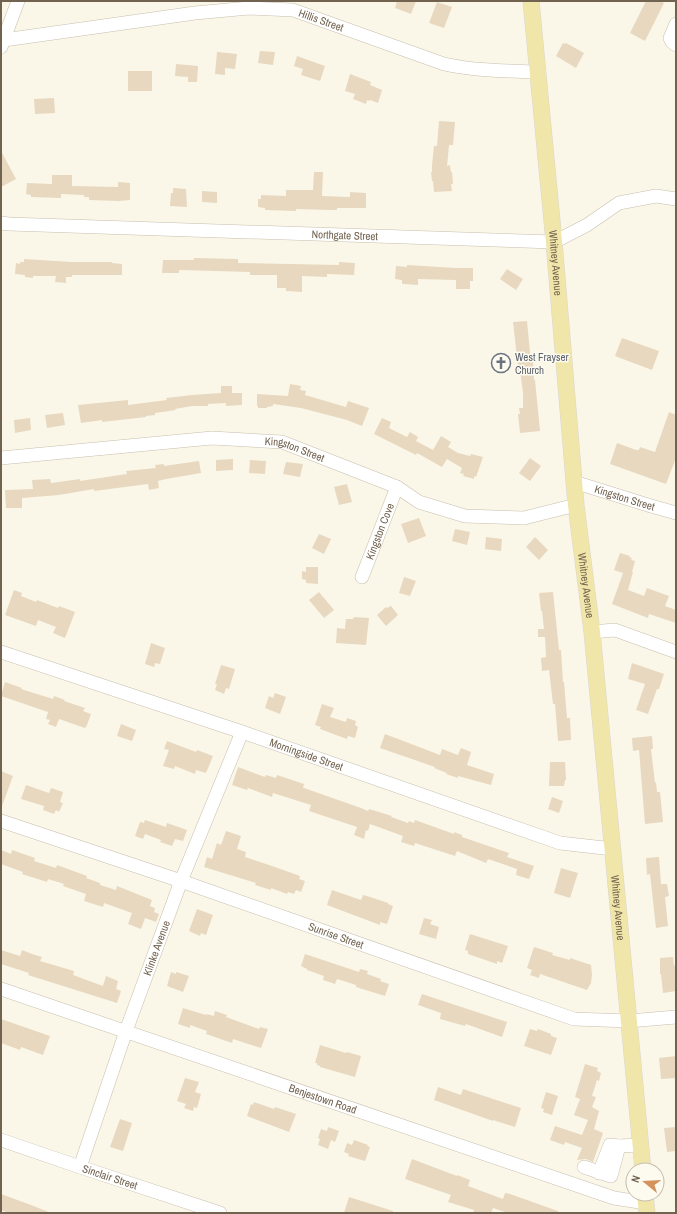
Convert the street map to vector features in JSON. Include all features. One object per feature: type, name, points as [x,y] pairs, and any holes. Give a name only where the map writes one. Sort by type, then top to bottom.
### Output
[{"type":"main road","name":"Whitney Avenue","points":[[531,1],[539,72],[576,506],[592,632],[642,1162]]},
{"type":"street","points":[[2,44],[18,1]]},
{"type":"street","points":[[196,13],[206,1]]},
{"type":"street","name":"Hillis Street","points":[[2,44],[196,13],[290,6],[444,64],[491,71],[539,72]]},
{"type":"street","points":[[676,24],[670,38],[676,45]]},
{"type":"street","name":"Northgate Street","points":[[1,223],[554,242],[587,226],[619,203],[656,196],[676,199]]},
{"type":"street","name":"Kingston Street","points":[[1,458],[212,438],[282,442],[397,487],[419,502],[465,516],[524,518],[576,506]]},
{"type":"street","name":"Kingston Street","points":[[574,482],[676,513]]},
{"type":"street","name":"Kingston Cove","points":[[362,577],[397,487]]},
{"type":"street","points":[[592,632],[615,630],[676,652]]},
{"type":"street","name":"Morningside Street","points":[[1,652],[242,732],[560,843],[613,849]]},
{"type":"street","name":"Klinke Avenue","points":[[80,1167],[126,1031],[181,881],[242,732]]},
{"type":"street","name":"Sunrise Street","points":[[1,821],[181,881],[574,1019],[629,1021],[676,1017]]},
{"type":"street","name":"Benjestown Road","points":[[1,989],[614,1198],[646,1203]]},
{"type":"street","name":"Sinclair Street","points":[[1,1140],[220,1213]]},
{"type":"street","points":[[587,1188],[592,1170],[610,1145],[640,1145]]},
{"type":"building","points":[[397,1],[416,1],[411,14],[395,8]]},
{"type":"building","points":[[646,1],[659,1],[664,3],[645,41],[630,33]]},
{"type":"building","points":[[437,2],[452,7],[444,28],[429,23]]},
{"type":"building","points":[[563,43],[566,43],[584,53],[576,68],[556,56]]},
{"type":"building","points":[[260,51],[275,52],[273,65],[258,63]]},
{"type":"building","points":[[217,52],[237,54],[235,69],[225,68],[225,75],[215,74]]},
{"type":"building","points":[[297,56],[325,66],[320,81],[301,75],[303,69],[294,66]]},
{"type":"building","points":[[176,64],[198,66],[197,82],[188,82],[188,77],[175,76]]},
{"type":"building","points":[[128,71],[152,71],[152,91],[128,91]]},
{"type":"building","points":[[350,74],[371,82],[370,85],[382,90],[378,103],[367,100],[366,104],[353,99],[355,94],[345,91]]},
{"type":"building","points":[[54,98],[55,113],[35,114],[34,99]]},
{"type":"building","points":[[439,121],[455,122],[453,145],[449,145],[447,166],[450,165],[452,172],[452,191],[434,192],[431,172],[434,146],[437,146]]},
{"type":"building","points":[[1,151],[16,179],[1,187]]},
{"type":"building","points":[[314,172],[323,172],[322,196],[350,197],[350,192],[366,193],[366,208],[337,208],[337,210],[296,209],[296,211],[265,210],[265,208],[258,207],[258,199],[261,199],[261,195],[286,196],[286,190],[313,190]]},
{"type":"building","points":[[52,175],[72,175],[72,186],[118,187],[118,182],[130,183],[130,200],[89,200],[89,197],[84,197],[84,195],[61,194],[61,198],[31,197],[31,195],[26,194],[27,183],[52,184]]},
{"type":"building","points":[[173,188],[186,189],[187,207],[170,206]]},
{"type":"building","points":[[202,191],[217,192],[217,203],[202,202]]},
{"type":"building","points":[[194,258],[238,259],[238,263],[339,265],[339,262],[355,263],[354,275],[327,274],[327,277],[302,276],[302,292],[286,291],[286,288],[277,288],[277,275],[250,275],[250,272],[179,270],[179,273],[162,273],[163,260],[194,260]]},
{"type":"building","points":[[24,259],[72,262],[112,262],[122,264],[122,275],[72,275],[72,277],[66,277],[66,283],[55,282],[56,276],[33,276],[33,278],[15,274],[16,263],[20,264],[20,262],[24,262]]},
{"type":"building","points":[[407,265],[473,268],[473,281],[470,281],[470,289],[456,289],[456,280],[418,279],[418,285],[403,284],[402,280],[395,279],[396,266],[407,267]]},
{"type":"building","points":[[507,269],[523,279],[516,290],[500,279]]},
{"type":"building","points":[[527,321],[540,431],[520,433],[518,414],[520,414],[519,408],[523,408],[523,393],[520,371],[518,371],[513,322]]},
{"type":"building","points":[[622,338],[659,351],[652,370],[615,356]]},
{"type":"building","points":[[290,384],[301,386],[300,390],[306,391],[305,395],[346,407],[348,401],[369,408],[362,426],[347,420],[301,408],[273,404],[273,406],[267,408],[258,408],[257,394],[288,396]]},
{"type":"building","points":[[221,386],[232,386],[232,393],[242,393],[242,405],[226,406],[226,403],[208,404],[208,406],[192,406],[155,413],[155,415],[146,417],[81,423],[78,405],[128,400],[128,405],[167,400],[166,398],[221,393]]},
{"type":"building","points":[[669,412],[676,415],[676,458],[666,484],[610,464],[617,443],[636,450],[639,450],[640,447],[655,452]]},
{"type":"building","points":[[63,413],[65,425],[47,428],[45,415]]},
{"type":"building","points":[[30,418],[31,430],[15,433],[14,420]]},
{"type":"building","points":[[382,418],[391,422],[389,428],[407,437],[410,432],[418,437],[416,441],[433,450],[441,436],[451,442],[448,447],[458,453],[483,457],[476,477],[474,476],[474,479],[463,476],[464,474],[460,473],[462,468],[447,459],[442,467],[417,453],[416,455],[374,434]]},
{"type":"building","points":[[530,458],[541,466],[530,481],[519,473]]},
{"type":"building","points":[[233,459],[233,470],[216,471],[216,460]]},
{"type":"building","points":[[250,460],[266,461],[265,474],[249,473]]},
{"type":"building","points":[[199,461],[201,473],[158,481],[159,488],[149,490],[148,484],[22,498],[22,508],[6,508],[5,490],[33,489],[32,480],[50,479],[51,483],[80,479],[80,481],[127,474],[126,471],[156,468],[155,465],[164,464],[164,466]]},
{"type":"building","points":[[286,462],[303,464],[300,477],[283,474]]},
{"type":"building","points":[[347,484],[352,502],[339,505],[334,487]]},
{"type":"building","points":[[419,518],[426,536],[408,543],[401,524]]},
{"type":"building","points":[[455,529],[470,532],[467,545],[452,541]]},
{"type":"building","points":[[319,534],[331,539],[324,554],[312,548]]},
{"type":"building","points":[[486,537],[502,539],[501,551],[485,549]]},
{"type":"building","points":[[535,537],[548,550],[539,560],[526,547]]},
{"type":"building","points":[[620,553],[630,556],[629,557],[632,558],[631,560],[635,561],[628,590],[644,596],[647,588],[669,596],[665,606],[676,610],[676,623],[649,614],[648,618],[612,604],[623,573],[614,570]]},
{"type":"building","points":[[306,567],[318,567],[318,584],[306,583],[306,580],[302,579],[302,571],[306,572]]},
{"type":"building","points":[[404,577],[416,581],[410,596],[399,593]]},
{"type":"building","points":[[14,590],[22,593],[21,596],[36,602],[37,600],[58,608],[59,606],[75,612],[65,638],[53,633],[56,627],[38,620],[36,626],[5,615]]},
{"type":"building","points":[[319,592],[334,610],[324,618],[309,600]]},
{"type":"building","points":[[553,592],[559,650],[561,650],[567,718],[570,718],[571,740],[558,741],[555,704],[553,704],[549,670],[542,671],[541,658],[546,657],[545,637],[538,637],[538,629],[544,629],[539,593]]},
{"type":"building","points":[[391,606],[398,615],[386,626],[377,615],[386,607]]},
{"type":"building","points":[[354,617],[369,618],[366,645],[336,643],[337,628],[345,629],[346,619],[353,619]]},
{"type":"building","points":[[151,643],[165,648],[160,664],[155,663],[154,667],[145,664]]},
{"type":"building","points":[[632,663],[664,674],[648,714],[636,710],[645,684],[628,679]]},
{"type":"building","points":[[221,665],[235,669],[229,689],[226,688],[224,694],[215,690],[217,684],[215,684]]},
{"type":"building","points":[[5,682],[22,688],[21,689],[53,699],[54,696],[85,708],[83,711],[91,714],[87,725],[85,728],[59,719],[56,727],[48,724],[50,720],[46,719],[48,712],[1,696]]},
{"type":"building","points":[[275,693],[286,697],[280,714],[265,708],[269,696],[273,698]]},
{"type":"building","points":[[322,704],[334,708],[330,717],[346,722],[347,718],[356,721],[355,725],[358,727],[355,738],[348,736],[347,739],[320,729],[321,727],[315,725]]},
{"type":"building","points":[[121,724],[136,730],[132,741],[117,736]]},
{"type":"building","points":[[385,734],[440,755],[442,749],[458,755],[461,748],[471,752],[467,765],[494,774],[491,785],[446,774],[447,773],[434,768],[435,767],[380,748]]},
{"type":"building","points":[[652,736],[653,749],[651,749],[655,783],[656,782],[657,792],[660,792],[663,822],[645,824],[639,750],[633,751],[632,738]]},
{"type":"building","points":[[167,741],[196,752],[197,750],[213,756],[206,773],[196,770],[195,774],[175,766],[174,769],[163,766],[169,750],[164,749]]},
{"type":"building","points":[[550,762],[565,762],[566,780],[564,786],[549,786]]},
{"type":"building","points":[[238,767],[265,777],[266,775],[276,778],[277,775],[304,784],[303,788],[368,811],[369,809],[408,823],[409,821],[414,823],[415,820],[454,834],[454,832],[462,835],[462,837],[509,853],[507,857],[534,866],[529,879],[516,875],[517,869],[488,859],[486,863],[457,851],[455,856],[415,843],[414,846],[401,842],[403,836],[370,824],[368,831],[366,830],[364,839],[354,835],[357,827],[309,811],[311,805],[273,793],[272,797],[248,788],[247,790],[232,785]]},
{"type":"building","points":[[1,771],[13,776],[2,806],[1,806]]},
{"type":"building","points":[[26,785],[49,793],[51,788],[63,792],[60,802],[63,803],[59,812],[56,810],[54,814],[43,810],[44,806],[21,799]]},
{"type":"building","points":[[552,797],[563,801],[559,813],[548,809]]},
{"type":"building","points":[[145,820],[166,827],[167,823],[187,830],[183,841],[175,839],[172,846],[160,842],[161,840],[145,834],[143,839],[135,836],[140,822],[144,823]]},
{"type":"building","points":[[226,831],[241,836],[237,849],[246,852],[245,857],[300,876],[299,879],[305,881],[301,892],[296,890],[294,894],[288,892],[287,894],[271,888],[271,890],[255,885],[256,883],[204,867],[207,857],[212,859],[217,843],[221,845]]},
{"type":"building","points":[[1,850],[11,854],[12,850],[35,858],[34,861],[56,868],[57,865],[87,876],[86,878],[100,883],[100,885],[116,890],[117,886],[152,900],[150,906],[155,908],[154,912],[159,914],[156,922],[145,918],[141,929],[128,924],[132,913],[104,903],[103,907],[84,901],[86,894],[63,886],[64,884],[48,879],[47,882],[22,874],[23,872],[1,864]]},
{"type":"building","points":[[659,857],[661,884],[667,884],[669,896],[665,897],[668,926],[656,928],[650,874],[647,875],[646,858]]},
{"type":"building","points":[[561,868],[578,873],[570,898],[554,893]]},
{"type":"building","points":[[332,890],[361,900],[363,895],[367,896],[393,906],[387,924],[380,922],[380,925],[327,905]]},
{"type":"building","points":[[197,909],[213,915],[206,935],[201,933],[200,936],[189,931]]},
{"type":"building","points":[[424,918],[432,920],[430,924],[439,927],[436,939],[419,934]]},
{"type":"building","points":[[470,934],[508,946],[502,963],[497,961],[497,964],[468,954],[468,951],[465,950]]},
{"type":"building","points":[[534,947],[553,953],[552,955],[570,960],[570,958],[591,965],[591,983],[587,990],[540,974],[539,978],[530,975],[532,970],[527,968]]},
{"type":"building","points":[[1,950],[20,956],[22,950],[42,957],[40,961],[74,971],[73,975],[103,986],[106,976],[118,981],[116,989],[121,991],[117,1003],[28,975],[29,973],[1,964]]},
{"type":"building","points":[[305,954],[359,972],[360,969],[368,971],[367,974],[381,979],[380,981],[389,984],[385,996],[337,979],[335,984],[323,980],[324,976],[307,970],[301,966]]},
{"type":"building","points":[[673,957],[674,966],[676,965],[676,991],[663,993],[660,974],[660,958]]},
{"type":"building","points":[[171,972],[189,976],[183,992],[167,986]]},
{"type":"building","points":[[422,994],[507,1022],[502,1037],[466,1024],[465,1026],[440,1019],[441,1013],[418,1005]]},
{"type":"building","points":[[183,1008],[214,1016],[215,1011],[227,1015],[226,1017],[259,1029],[260,1027],[268,1029],[261,1048],[233,1039],[232,1043],[206,1034],[207,1031],[190,1025],[190,1028],[178,1024]]},
{"type":"building","points":[[1,1019],[50,1036],[43,1055],[21,1047],[20,1050],[1,1043]]},
{"type":"building","points":[[530,1029],[537,1031],[538,1029],[557,1038],[551,1055],[524,1046]]},
{"type":"building","points":[[320,1045],[361,1056],[355,1077],[317,1065],[317,1063],[315,1063]]},
{"type":"building","points":[[676,1056],[676,1078],[661,1079],[659,1058]]},
{"type":"building","points":[[585,1064],[598,1068],[597,1071],[601,1073],[592,1096],[596,1097],[592,1107],[599,1111],[594,1129],[603,1133],[593,1162],[586,1159],[577,1160],[582,1148],[565,1142],[564,1145],[550,1140],[555,1126],[582,1135],[588,1120],[574,1115],[580,1099],[575,1097]]},
{"type":"building","points":[[185,1078],[199,1082],[195,1092],[201,1094],[197,1108],[194,1107],[193,1111],[184,1108],[186,1104],[177,1101]]},
{"type":"building","points":[[438,1087],[461,1095],[463,1089],[521,1108],[515,1127],[493,1121],[434,1100]]},
{"type":"building","points":[[546,1092],[558,1096],[552,1115],[543,1112],[544,1109],[541,1108]]},
{"type":"building","points":[[254,1102],[274,1109],[275,1107],[296,1114],[289,1132],[247,1116],[251,1104],[253,1105]]},
{"type":"building","points":[[120,1119],[132,1123],[123,1151],[110,1147]]},
{"type":"building","points":[[328,1127],[339,1131],[335,1142],[331,1140],[328,1149],[318,1145],[320,1139],[318,1138],[321,1129],[327,1131]]},
{"type":"building","points":[[676,1127],[676,1151],[667,1152],[664,1128]]},
{"type":"building","points":[[354,1140],[370,1147],[365,1161],[348,1156],[349,1154],[344,1152],[347,1143],[352,1145]]},
{"type":"building","points":[[412,1159],[470,1180],[468,1186],[503,1199],[505,1193],[510,1194],[558,1211],[558,1213],[508,1213],[493,1208],[491,1213],[473,1213],[474,1210],[448,1202],[451,1195],[405,1179]]},
{"type":"building","points":[[1,1194],[51,1213],[9,1213],[1,1210]]},
{"type":"building","points":[[349,1197],[393,1211],[393,1213],[344,1213]]},
{"type":"place","name":"West Frayser Church","points":[[501,363]]}]
